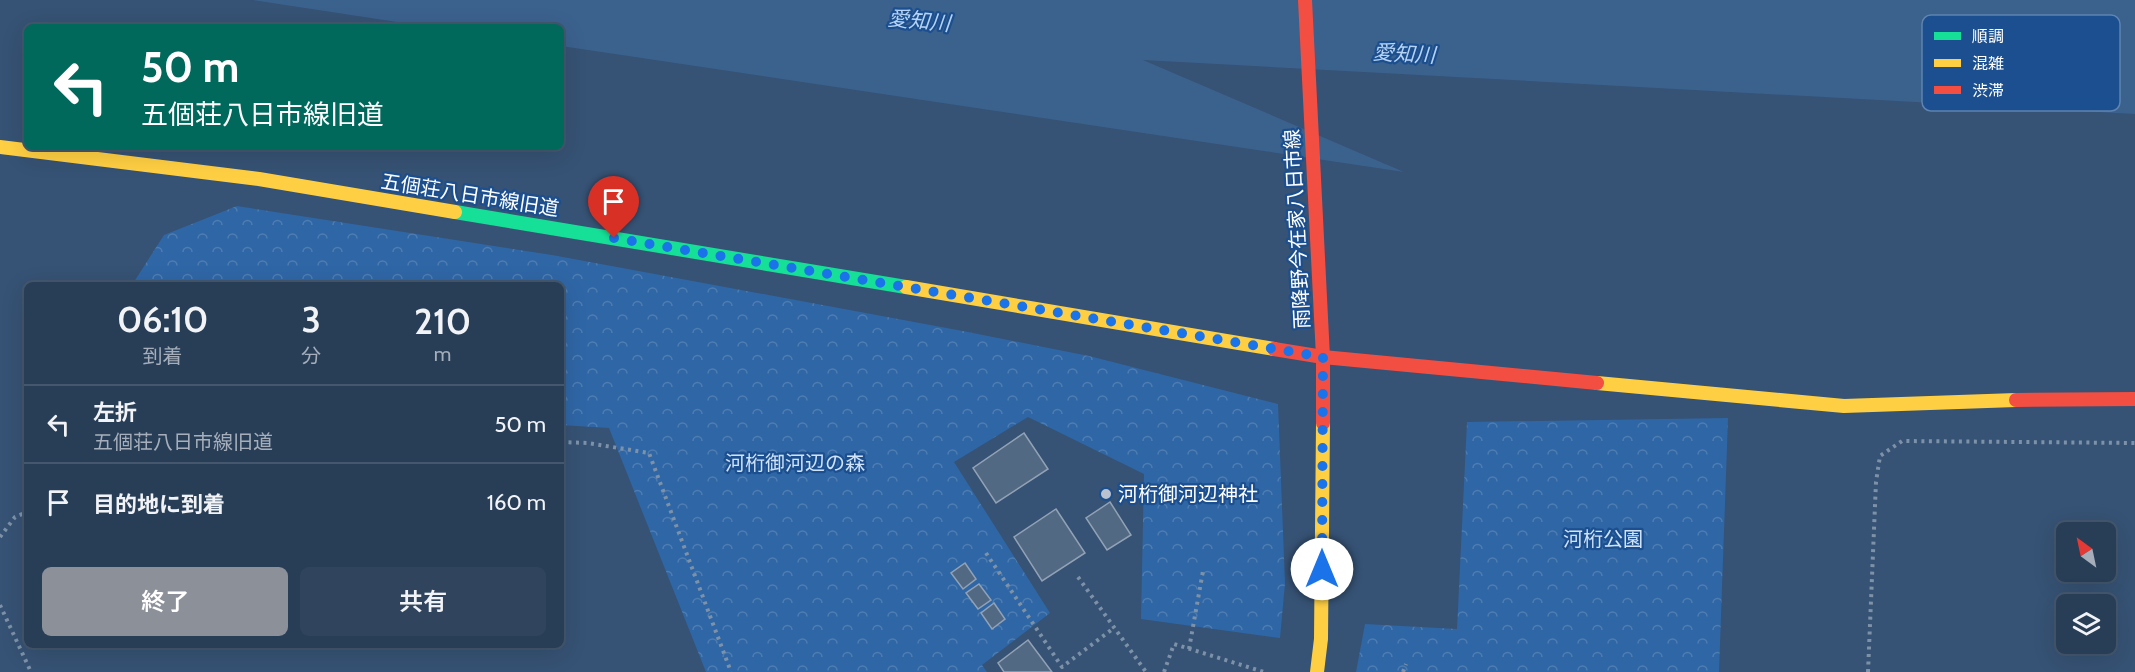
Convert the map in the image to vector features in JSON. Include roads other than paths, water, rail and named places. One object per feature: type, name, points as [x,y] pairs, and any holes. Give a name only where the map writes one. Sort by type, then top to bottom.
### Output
[{"type":"street","name":"雨降野今在家八日市線","points":[[1305,0],[1323,357],[1322,639],[1317,672]]},
{"type":"street","name":"五個荘八日市線旧道","points":[[0,147],[24,150]]},
{"type":"street","name":"五個荘八日市線旧道","points":[[24,150],[259,179],[1323,357],[1844,406],[2067,398],[2135,399]]},
{"type":"water","name":"愛知川","points":[[252,0],[2135,0],[2135,114],[2080,111],[2120,111],[2120,15],[1922,15],[1922,102],[1143,60],[1404,172],[564,46],[564,24],[410,24]]},
{"type":"place","name":"河桁御河辺神社","points":[[1106,494]]},
{"type":"park label","name":"河桁御河辺の森","points":[[795,463]]},
{"type":"park label","name":"河桁公園","points":[[1603,539]]}]
